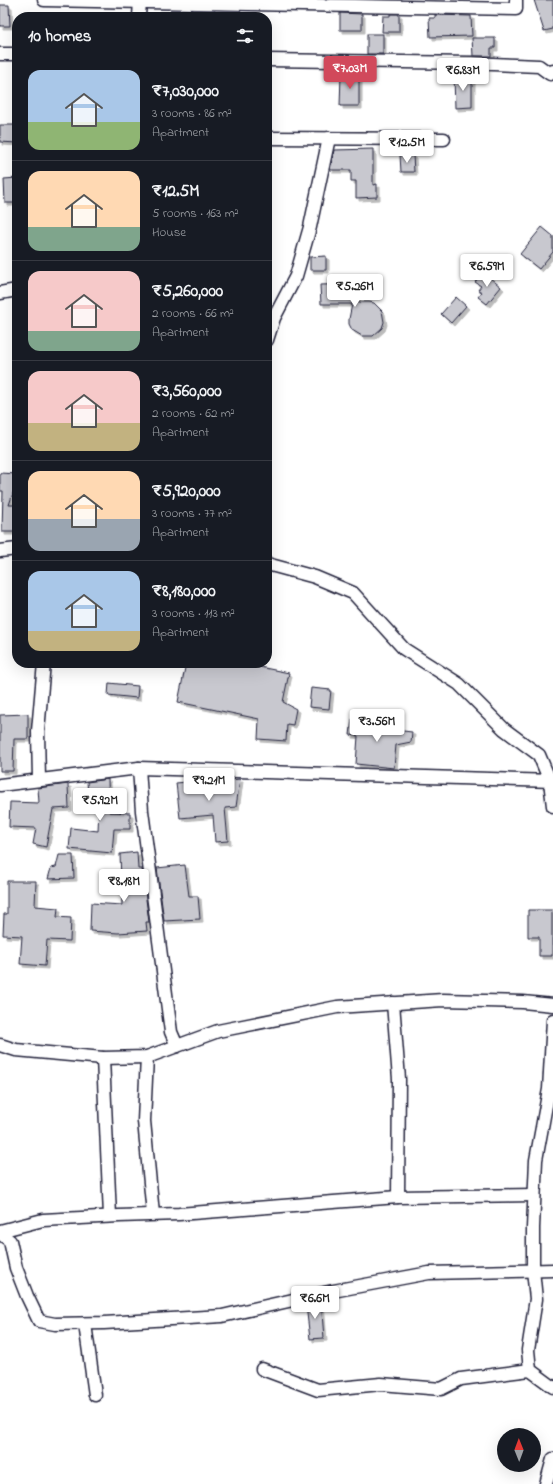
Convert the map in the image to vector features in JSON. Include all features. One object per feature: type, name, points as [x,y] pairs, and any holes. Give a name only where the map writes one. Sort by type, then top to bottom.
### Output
[{"type":"street","points":[[44,0],[516,9],[516,0]]},
{"type":"street","points":[[139,12],[140,1]]},
{"type":"street","points":[[0,54],[12,54]]},
{"type":"street","points":[[272,60],[471,63],[539,66],[550,74],[553,72]]},
{"type":"street","points":[[272,138],[444,139]]},
{"type":"street","points":[[272,324],[296,276],[310,227],[329,138]]},
{"type":"street","points":[[0,293],[12,291]]},
{"type":"street","points":[[0,552],[12,550]]},
{"type":"street","points":[[272,565],[315,577],[353,592],[404,649],[459,684],[504,729],[539,755],[552,781],[553,806]]},
{"type":"street","points":[[39,780],[38,731],[44,668]]},
{"type":"street","points":[[0,785],[139,768],[552,781]]},
{"type":"street","points":[[139,768],[142,811],[171,1032],[177,1046]]},
{"type":"street","points":[[0,1044],[16,1050],[103,1058],[147,1057],[218,1031],[337,1007],[443,1000],[523,1002],[553,1005]]},
{"type":"street","points":[[393,1003],[399,1080],[398,1197]]},
{"type":"street","points":[[530,1370],[528,1350],[536,1299],[533,1270],[532,1228],[536,1160],[549,1089],[553,1020]]},
{"type":"street","points":[[147,1057],[144,1121],[153,1214]]},
{"type":"street","points":[[103,1058],[110,1216]]},
{"type":"street","points":[[534,1195],[398,1197],[179,1214],[44,1220],[0,1232],[10,1242],[16,1268],[29,1301],[39,1321],[55,1324],[85,1324],[222,1316],[333,1290],[429,1273],[553,1270]]},
{"type":"street","points":[[85,1324],[95,1395]]},
{"type":"street","points":[[262,1369],[318,1390],[381,1384],[441,1389],[461,1379],[530,1370],[553,1387]]},
{"type":"street","points":[[546,1484],[553,1459]]},
{"type":"building","points":[[534,0],[553,0],[553,29],[544,31]]},
{"type":"building","points":[[0,5],[9,5],[10,26],[0,26]]},
{"type":"building","points":[[340,13],[362,14],[362,30],[340,30]]},
{"type":"building","points":[[390,14],[399,14],[399,32],[382,32],[383,16],[390,16]]},
{"type":"building","points":[[435,15],[471,16],[472,36],[430,37],[429,18],[435,18]]},
{"type":"building","points":[[367,34],[383,34],[383,54],[367,54]]},
{"type":"building","points":[[472,38],[495,38],[495,48],[491,48],[491,56],[473,56]]},
{"type":"building","points":[[341,74],[359,75],[359,106],[340,106]]},
{"type":"building","points":[[454,77],[472,77],[472,107],[455,108]]},
{"type":"building","points":[[0,125],[12,125],[12,143],[0,142]]},
{"type":"building","points":[[373,149],[373,185],[377,184],[377,197],[356,198],[356,181],[351,181],[351,170],[330,170],[334,150]]},
{"type":"building","points":[[400,155],[413,155],[414,172],[401,172]]},
{"type":"building","points":[[12,178],[12,203],[5,203],[4,179]]},
{"type":"building","points":[[542,227],[553,236],[553,252],[539,269],[520,254]]},
{"type":"building","points":[[326,256],[326,270],[310,270],[310,257]]},
{"type":"building","points":[[483,272],[501,287],[487,304],[478,297],[482,292],[478,290],[481,286],[475,282]]},
{"type":"building","points":[[357,284],[357,302],[374,303],[382,311],[384,322],[382,328],[373,336],[362,336],[352,330],[349,324],[349,319],[352,304],[321,304],[320,285]]},
{"type":"building","points":[[456,297],[466,306],[451,323],[441,314]]},
{"type":"building","points":[[0,473],[12,474],[12,496],[9,505],[12,505],[12,532],[2,532],[3,491],[0,491]]},
{"type":"building","points":[[185,668],[264,668],[289,673],[283,702],[296,709],[293,725],[287,724],[286,741],[258,739],[259,719],[178,702]]},
{"type":"building","points":[[109,683],[138,686],[137,698],[108,695]]},
{"type":"building","points":[[311,688],[331,690],[329,709],[309,707]]},
{"type":"building","points":[[28,714],[28,739],[14,739],[13,771],[0,771],[0,715]]},
{"type":"building","points":[[352,719],[378,722],[377,728],[412,732],[411,742],[396,745],[394,768],[356,764],[358,736],[350,735]]},
{"type":"building","points":[[108,779],[109,812],[130,813],[130,829],[114,829],[112,853],[69,849],[71,828],[98,831],[99,806],[89,807],[87,782]]},
{"type":"building","points":[[240,779],[236,807],[225,808],[228,841],[215,842],[213,815],[180,818],[176,783],[196,781],[196,784]]},
{"type":"building","points":[[68,784],[69,808],[53,809],[46,847],[33,844],[36,828],[9,827],[10,802],[39,803],[38,788]]},
{"type":"building","points":[[137,852],[138,869],[142,869],[149,922],[146,922],[147,931],[118,933],[90,931],[91,903],[122,905],[120,854]]},
{"type":"building","points":[[59,855],[73,855],[74,878],[48,879],[51,868],[56,867]]},
{"type":"building","points":[[185,865],[189,896],[198,896],[200,919],[164,921],[157,868]]},
{"type":"building","points":[[7,881],[36,881],[35,906],[58,908],[57,917],[71,918],[70,941],[47,940],[45,966],[20,964],[22,936],[3,935],[4,914],[7,914]]},
{"type":"building","points":[[528,910],[552,910],[552,956],[539,956],[539,937],[528,937]]},
{"type":"building","points":[[321,1301],[324,1338],[310,1339],[306,1305]]}]
